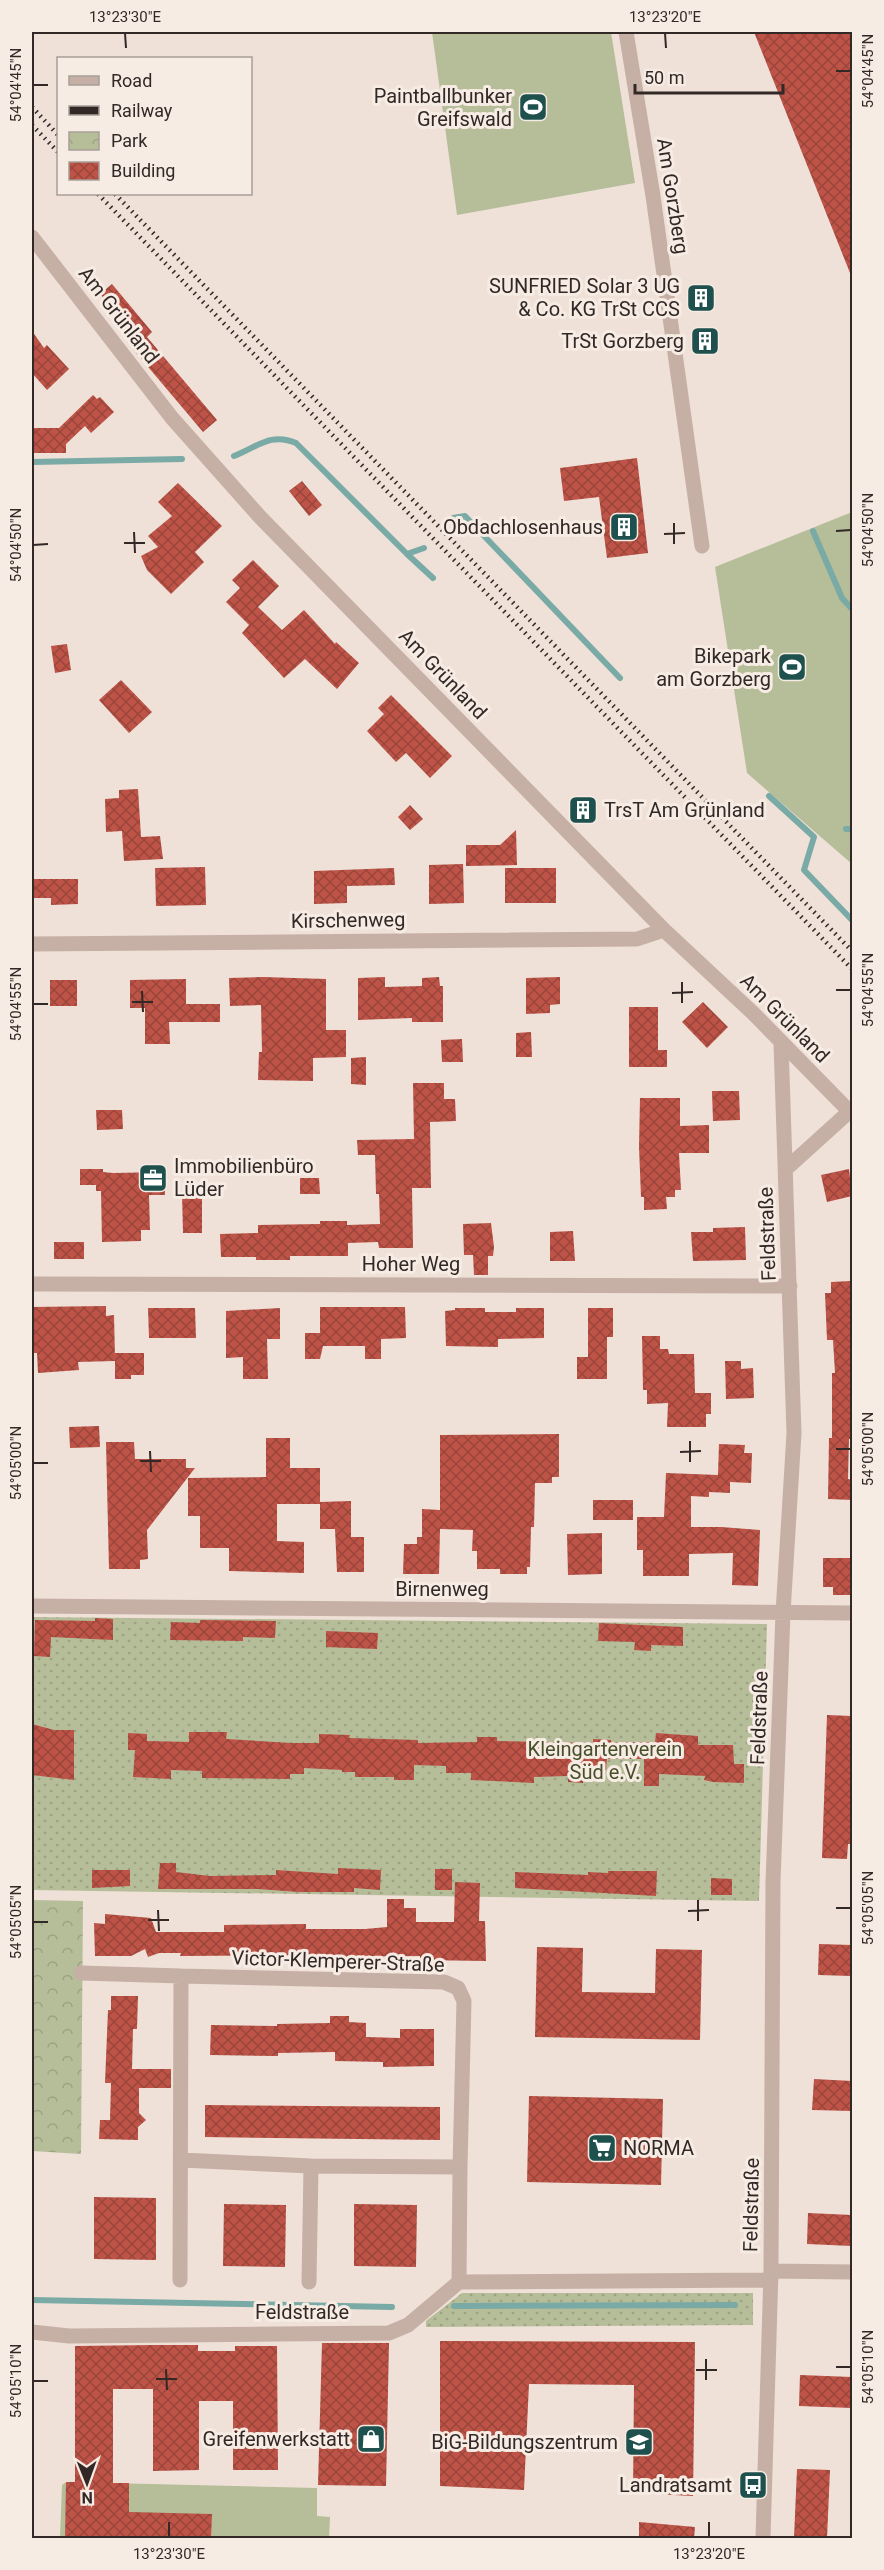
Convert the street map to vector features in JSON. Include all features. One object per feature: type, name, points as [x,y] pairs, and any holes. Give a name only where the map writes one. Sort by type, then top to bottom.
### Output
[{"type":"street","name":"Am Gorzberg","points":[[626,32],[653,196],[702,546]]},
{"type":"street","name":"Am Grünland","points":[[32,237],[207,460],[664,930],[754,1014],[851,1113]]},
{"type":"street","name":"Kirschenweg","points":[[32,944],[637,939],[664,930]]},
{"type":"street","name":"Feldstraße","points":[[763,2538],[771,2275],[773,1882],[783,1613],[794,1433],[787,1168],[781,1044]]},
{"type":"street","name":"Feldstraße","points":[[787,1168],[851,1113]]},
{"type":"street","name":"Hoher Weg","points":[[32,1284],[790,1286]]},
{"type":"street","name":"Birnenweg","points":[[32,1606],[852,1613]]},
{"type":"street","name":"Victor-Klemperer-Straße","points":[[81,1973],[444,1982],[458,1988],[464,2001],[459,2282]]},
{"type":"street","points":[[180,2280],[181,1977]]},
{"type":"street","points":[[181,2160],[311,2166],[460,2167]]},
{"type":"street","points":[[309,2282],[311,2166]]},
{"type":"street","name":"Feldstraße","points":[[32,2332],[69,2336],[389,2333],[408,2325],[459,2282],[852,2272]]},
{"type":"green space","name":"Paintballbunker Greifswald","points":[[432,32],[611,32],[635,183],[457,215]]},
{"type":"green space","name":"Bikepark am Gorzberg","points":[[852,512],[852,864],[747,773],[715,567]]},
{"type":"green space","name":"Kleingartenverein Süd e.V.","points":[[32,1617],[767,1624],[759,1901],[32,1890]]},
{"type":"green space","points":[[32,1900],[83,1901],[81,2154],[32,2151]]},
{"type":"green space","points":[[462,2293],[753,2293],[753,2325],[426,2327],[426,2321]]},
{"type":"green space","points":[[66,2482],[317,2488],[317,2516],[330,2517],[329,2538],[60,2538],[62,2485]]},
{"type":"building","points":[[754,32],[852,32],[852,278]]},
{"type":"building","points":[[112,284],[152,332],[147,337],[217,420],[203,432],[133,349],[140,343],[100,294]]},
{"type":"building","points":[[32,331],[44,348],[47,345],[69,369],[47,390],[32,373]]},
{"type":"building","name":"TrSt Gorzberg","points":[[713,332],[715,348],[696,351],[694,334]]},
{"type":"building","points":[[93,395],[97,399],[100,397],[114,412],[91,433],[85,426],[66,444],[66,453],[32,453],[32,428],[59,428]]},
{"type":"building","name":"Obdachlosenhaus","points":[[637,458],[648,553],[607,558],[599,497],[564,501],[560,468]]},
{"type":"building","points":[[302,481],[322,505],[309,516],[289,491]]},
{"type":"building","points":[[178,483],[222,526],[195,552],[204,562],[171,594],[147,570],[141,556],[158,547],[148,536],[172,516],[158,502]]},
{"type":"building","points":[[253,560],[279,586],[258,607],[282,630],[304,610],[335,644],[336,642],[359,663],[337,689],[305,659],[284,678],[242,633],[249,625],[226,602],[240,588],[232,580]]},
{"type":"building","points":[[67,644],[71,670],[55,673],[51,646]]},
{"type":"building","points":[[121,680],[152,712],[129,733],[99,700]]},
{"type":"building","points":[[391,695],[452,756],[430,778],[406,753],[396,762],[367,731],[384,714],[378,708]]},
{"type":"building","points":[[138,789],[141,837],[160,836],[163,859],[124,861],[122,831],[106,832],[105,799],[119,798],[119,790]]},
{"type":"building","points":[[410,805],[423,819],[410,830],[398,817]]},
{"type":"building","points":[[516,830],[517,865],[466,866],[466,845],[500,845]]},
{"type":"building","points":[[463,864],[464,903],[429,904],[429,865]]},
{"type":"building","points":[[205,867],[206,905],[156,906],[155,868]]},
{"type":"building","points":[[394,868],[395,885],[347,886],[347,903],[314,904],[314,871]]},
{"type":"building","points":[[505,868],[556,868],[556,903],[505,903]]},
{"type":"building","points":[[32,879],[78,879],[78,904],[51,905],[51,898],[32,898]]},
{"type":"building","points":[[385,977],[385,987],[422,986],[422,978],[439,977],[440,986],[443,986],[443,1022],[412,1022],[412,1018],[358,1020],[358,978]]},
{"type":"building","points":[[560,977],[560,1004],[550,1005],[550,1013],[526,1014],[526,978]]},
{"type":"building","points":[[229,978],[326,979],[326,1030],[346,1030],[346,1057],[313,1058],[313,1081],[258,1080],[259,1052],[262,1052],[261,1005],[230,1006]]},
{"type":"building","points":[[186,979],[186,1004],[220,1004],[220,1022],[169,1022],[170,1044],[145,1044],[145,1008],[130,1008],[130,980]]},
{"type":"building","points":[[50,980],[77,980],[77,1006],[50,1006]]},
{"type":"building","points":[[703,1002],[728,1027],[707,1048],[682,1022]]},
{"type":"building","points":[[629,1007],[658,1007],[658,1050],[667,1050],[667,1067],[629,1067]]},
{"type":"building","points":[[531,1032],[532,1057],[516,1057],[516,1033]]},
{"type":"building","points":[[462,1039],[463,1062],[442,1062],[441,1040]]},
{"type":"building","points":[[366,1057],[366,1085],[351,1084],[351,1058]]},
{"type":"building","points":[[413,1083],[444,1083],[444,1099],[455,1099],[456,1121],[430,1122],[431,1188],[412,1188],[413,1248],[379,1248],[378,1242],[348,1243],[348,1256],[290,1256],[290,1260],[221,1257],[220,1234],[258,1233],[258,1225],[320,1224],[320,1221],[347,1221],[347,1225],[380,1224],[379,1194],[376,1194],[375,1155],[358,1155],[357,1140],[414,1139]]},
{"type":"building","points":[[712,1091],[739,1091],[740,1120],[713,1121]]},
{"type":"building","points":[[640,1098],[680,1098],[680,1126],[709,1125],[709,1153],[679,1153],[681,1190],[675,1190],[675,1197],[666,1197],[667,1209],[644,1210],[644,1197],[641,1197],[639,1147]]},
{"type":"building","points":[[96,1110],[122,1110],[123,1129],[97,1130]]},
{"type":"building","points":[[80,1169],[103,1169],[103,1172],[113,1173],[164,1172],[165,1195],[149,1195],[150,1230],[141,1230],[141,1241],[102,1242],[101,1191],[96,1191],[96,1185],[80,1185]]},
{"type":"building","points":[[849,1169],[852,1196],[827,1202],[821,1175]]},
{"type":"building","points":[[300,1178],[319,1178],[320,1194],[300,1194]]},
{"type":"building","points":[[182,1193],[202,1193],[202,1233],[183,1233]]},
{"type":"building","points":[[491,1223],[494,1247],[493,1256],[488,1256],[488,1275],[474,1275],[473,1255],[464,1255],[463,1224]]},
{"type":"building","points":[[745,1227],[746,1260],[693,1261],[691,1232],[713,1232],[713,1228]]},
{"type":"building","points":[[573,1231],[575,1261],[550,1261],[550,1232]]},
{"type":"building","points":[[54,1242],[84,1242],[84,1259],[54,1259]]},
{"type":"building","points":[[851,1281],[852,1439],[849,1439],[848,1479],[852,1480],[852,1500],[828,1499],[829,1438],[832,1438],[832,1373],[835,1373],[833,1340],[827,1340],[825,1293],[831,1293],[831,1282]]},
{"type":"building","points":[[106,1306],[106,1316],[114,1315],[115,1357],[115,1353],[144,1353],[144,1375],[131,1375],[131,1379],[115,1379],[115,1361],[78,1362],[79,1370],[38,1373],[37,1353],[32,1353],[32,1307]]},
{"type":"building","points":[[320,1307],[405,1307],[406,1338],[381,1339],[381,1359],[365,1359],[365,1346],[323,1346],[320,1359],[305,1359],[305,1333],[320,1333]]},
{"type":"building","points":[[148,1308],[195,1308],[196,1338],[149,1338]]},
{"type":"building","points":[[280,1308],[280,1339],[267,1339],[268,1379],[243,1379],[243,1357],[226,1358],[226,1311]]},
{"type":"building","points":[[455,1308],[485,1308],[485,1312],[516,1312],[516,1308],[544,1308],[544,1338],[498,1339],[498,1347],[446,1346],[445,1311],[455,1310]]},
{"type":"building","points":[[588,1308],[613,1308],[613,1337],[607,1337],[607,1379],[577,1379],[577,1357],[588,1357]]},
{"type":"building","points":[[642,1336],[660,1336],[660,1349],[668,1349],[669,1354],[694,1354],[695,1393],[711,1393],[711,1414],[706,1414],[706,1427],[667,1427],[668,1403],[647,1404],[647,1390],[643,1390]]},
{"type":"building","points":[[725,1361],[741,1361],[741,1369],[753,1368],[754,1398],[726,1399]]},
{"type":"building","points":[[99,1426],[100,1447],[70,1448],[69,1427]]},
{"type":"building","points":[[559,1434],[559,1477],[552,1477],[552,1483],[535,1483],[534,1527],[531,1527],[530,1567],[527,1567],[527,1574],[500,1574],[500,1569],[477,1569],[477,1551],[472,1551],[473,1530],[440,1529],[439,1574],[403,1574],[404,1544],[417,1544],[417,1537],[422,1537],[422,1509],[440,1510],[440,1435]]},
{"type":"building","points":[[266,1438],[290,1438],[290,1468],[320,1468],[320,1504],[277,1504],[277,1541],[304,1542],[304,1573],[229,1571],[229,1548],[200,1548],[200,1516],[188,1516],[188,1478],[266,1477]]},
{"type":"building","points":[[106,1442],[134,1442],[135,1459],[186,1459],[186,1468],[195,1468],[147,1530],[148,1559],[140,1560],[140,1569],[109,1569]]},
{"type":"building","points":[[719,1444],[745,1445],[744,1453],[752,1453],[751,1483],[730,1482],[730,1493],[709,1492],[709,1497],[691,1496],[691,1527],[760,1530],[758,1586],[732,1585],[733,1553],[689,1554],[689,1576],[643,1576],[643,1550],[637,1550],[637,1517],[664,1517],[666,1473],[718,1475]]},
{"type":"building","points":[[593,1500],[633,1500],[633,1520],[593,1520]]},
{"type":"building","points":[[351,1501],[351,1537],[364,1537],[364,1572],[337,1572],[335,1529],[320,1529],[320,1502]]},
{"type":"building","points":[[602,1533],[602,1574],[568,1575],[567,1534]]},
{"type":"building","points":[[823,1558],[851,1558],[850,1595],[833,1595],[833,1587],[823,1587]]},
{"type":"building","points":[[95,1618],[113,1619],[113,1640],[51,1637],[50,1657],[34,1656],[35,1620],[95,1621]]},
{"type":"building","points":[[200,1620],[276,1621],[275,1638],[243,1637],[243,1641],[170,1640],[171,1622],[200,1623]]},
{"type":"building","points":[[599,1623],[683,1627],[683,1646],[651,1645],[651,1651],[634,1650],[635,1642],[598,1641]]},
{"type":"building","points":[[326,1631],[378,1633],[377,1649],[326,1647]]},
{"type":"building","points":[[827,1715],[852,1716],[852,1844],[848,1844],[847,1859],[822,1858]]},
{"type":"building","points":[[32,1724],[54,1730],[74,1730],[74,1780],[32,1775]]},
{"type":"building","points":[[189,1732],[227,1732],[226,1739],[291,1743],[319,1743],[319,1734],[350,1735],[349,1738],[418,1740],[418,1743],[477,1742],[477,1737],[497,1737],[497,1741],[593,1743],[593,1739],[611,1740],[611,1742],[655,1742],[656,1733],[698,1736],[698,1745],[733,1745],[734,1764],[744,1764],[744,1783],[713,1782],[704,1780],[705,1776],[659,1774],[659,1786],[644,1786],[644,1759],[607,1759],[606,1770],[584,1769],[583,1783],[568,1782],[568,1776],[534,1777],[534,1783],[471,1780],[471,1773],[446,1773],[446,1766],[414,1765],[414,1780],[394,1780],[394,1777],[355,1777],[355,1772],[304,1768],[304,1774],[290,1774],[290,1779],[202,1778],[202,1771],[171,1770],[171,1779],[133,1777],[135,1750],[128,1750],[128,1733],[147,1734],[147,1741],[189,1742]]},
{"type":"building","points":[[160,1863],[176,1863],[176,1872],[210,1876],[276,1875],[276,1870],[338,1874],[338,1868],[381,1870],[380,1890],[354,1888],[354,1892],[299,1892],[258,1889],[158,1889]]},
{"type":"building","points":[[435,1869],[452,1869],[452,1890],[435,1890]]},
{"type":"building","points":[[92,1870],[130,1870],[130,1886],[92,1888]]},
{"type":"building","points":[[608,1871],[657,1871],[656,1896],[515,1888],[515,1872],[588,1875],[588,1872],[608,1873]]},
{"type":"building","points":[[711,1878],[732,1879],[732,1895],[711,1895]]},
{"type":"building","points":[[455,1882],[480,1883],[479,1921],[485,1921],[486,1961],[420,1960],[420,1956],[180,1956],[181,1953],[159,1953],[148,1957],[145,1949],[131,1956],[95,1956],[94,1923],[105,1924],[105,1914],[151,1918],[156,1932],[224,1932],[224,1925],[306,1924],[306,1929],[365,1929],[387,1927],[387,1899],[404,1899],[404,1908],[416,1908],[416,1922],[454,1922]]},
{"type":"building","points":[[819,1944],[852,1945],[852,1976],[818,1975]]},
{"type":"building","points":[[537,1947],[583,1948],[582,1992],[655,1993],[656,1949],[702,1950],[700,2040],[535,2037]]},
{"type":"building","points":[[111,1996],[138,1996],[137,2029],[133,2029],[132,2069],[171,2069],[171,2088],[139,2088],[139,2113],[146,2120],[138,2127],[138,2140],[99,2139],[100,2120],[110,2120],[111,2083],[105,2083],[108,2010],[111,2010]]},
{"type":"building","points":[[330,2016],[349,2016],[349,2022],[366,2023],[366,2037],[400,2038],[400,2029],[434,2029],[434,2066],[383,2067],[383,2062],[335,2061],[335,2052],[278,2053],[278,2056],[210,2055],[211,2025],[277,2026],[277,2024],[330,2023]]},
{"type":"building","points":[[814,2079],[852,2081],[852,2111],[812,2110]]},
{"type":"building","points":[[529,2096],[663,2099],[661,2185],[527,2182]]},
{"type":"building","points":[[205,2105],[440,2107],[440,2140],[205,2137]]},
{"type":"building","points":[[94,2197],[156,2198],[156,2260],[94,2259]]},
{"type":"building","points":[[224,2204],[286,2205],[285,2267],[223,2266]]},
{"type":"building","points":[[354,2204],[417,2205],[416,2267],[354,2266]]},
{"type":"building","points":[[808,2213],[852,2215],[852,2246],[807,2244]]},
{"type":"building","points":[[440,2341],[695,2342],[693,2496],[633,2493],[634,2385],[529,2384],[524,2490],[440,2486]]},
{"type":"building","points":[[322,2343],[389,2343],[386,2486],[318,2485]]},
{"type":"building","points":[[198,2345],[198,2351],[235,2351],[235,2346],[277,2346],[278,2470],[233,2470],[233,2401],[199,2401],[199,2470],[153,2471],[153,2389],[113,2389],[113,2483],[129,2483],[129,2512],[212,2514],[211,2538],[65,2538],[66,2482],[75,2482],[75,2346]]},
{"type":"building","points":[[800,2375],[852,2377],[852,2408],[799,2406]]},
{"type":"building","points":[[797,2469],[830,2470],[827,2538],[794,2538]]},
{"type":"building","points":[[639,2522],[695,2527],[694,2538],[639,2538]]},
{"type":"waterway","points":[[234,456],[271,440],[279,439],[296,443],[407,554],[424,548]]},
{"type":"waterway","points":[[32,462],[182,459]]},
{"type":"waterway","points":[[453,518],[465,516],[620,678]]},
{"type":"waterway","points":[[813,531],[842,598],[852,609]]},
{"type":"waterway","points":[[407,554],[433,578]]},
{"type":"waterway","points":[[769,796],[814,837],[804,870],[852,920]]},
{"type":"waterway","points":[[846,829],[852,829]]},
{"type":"waterway","points":[[32,2300],[392,2307]]},
{"type":"waterway","points":[[454,2306],[735,2305]]},
{"type":"railway","points":[[32,107],[57,134]]},
{"type":"railway","points":[[32,125],[57,151]]},
{"type":"railway","points":[[99,195],[852,969]]},
{"type":"railway","points":[[116,195],[852,951]]},
{"type":"place","name":"Paintballbunker Greifswald","points":[[533,107]]},
{"type":"place","name":"SUNFRIED Solar 3 UG & Co. KG TrSt CCS","points":[[701,298]]},
{"type":"place","name":"TrSt Gorzberg","points":[[705,341]]},
{"type":"place","name":"Obdachlosenhaus","points":[[624,527]]},
{"type":"place","name":"Bikepark am Gorzberg","points":[[792,667]]},
{"type":"place","name":"TrsT Am Grünland","points":[[583,810]]},
{"type":"place","name":"Immobilienbüro Lüder","points":[[153,1178]]},
{"type":"place","name":"NORMA","points":[[602,2148]]},
{"type":"place","name":"Greifenwerkstatt","points":[[371,2439]]},
{"type":"place","name":"BiG-Bildungszentrum","points":[[639,2442]]},
{"type":"place","name":"Landratsamt","points":[[753,2485]]}]
